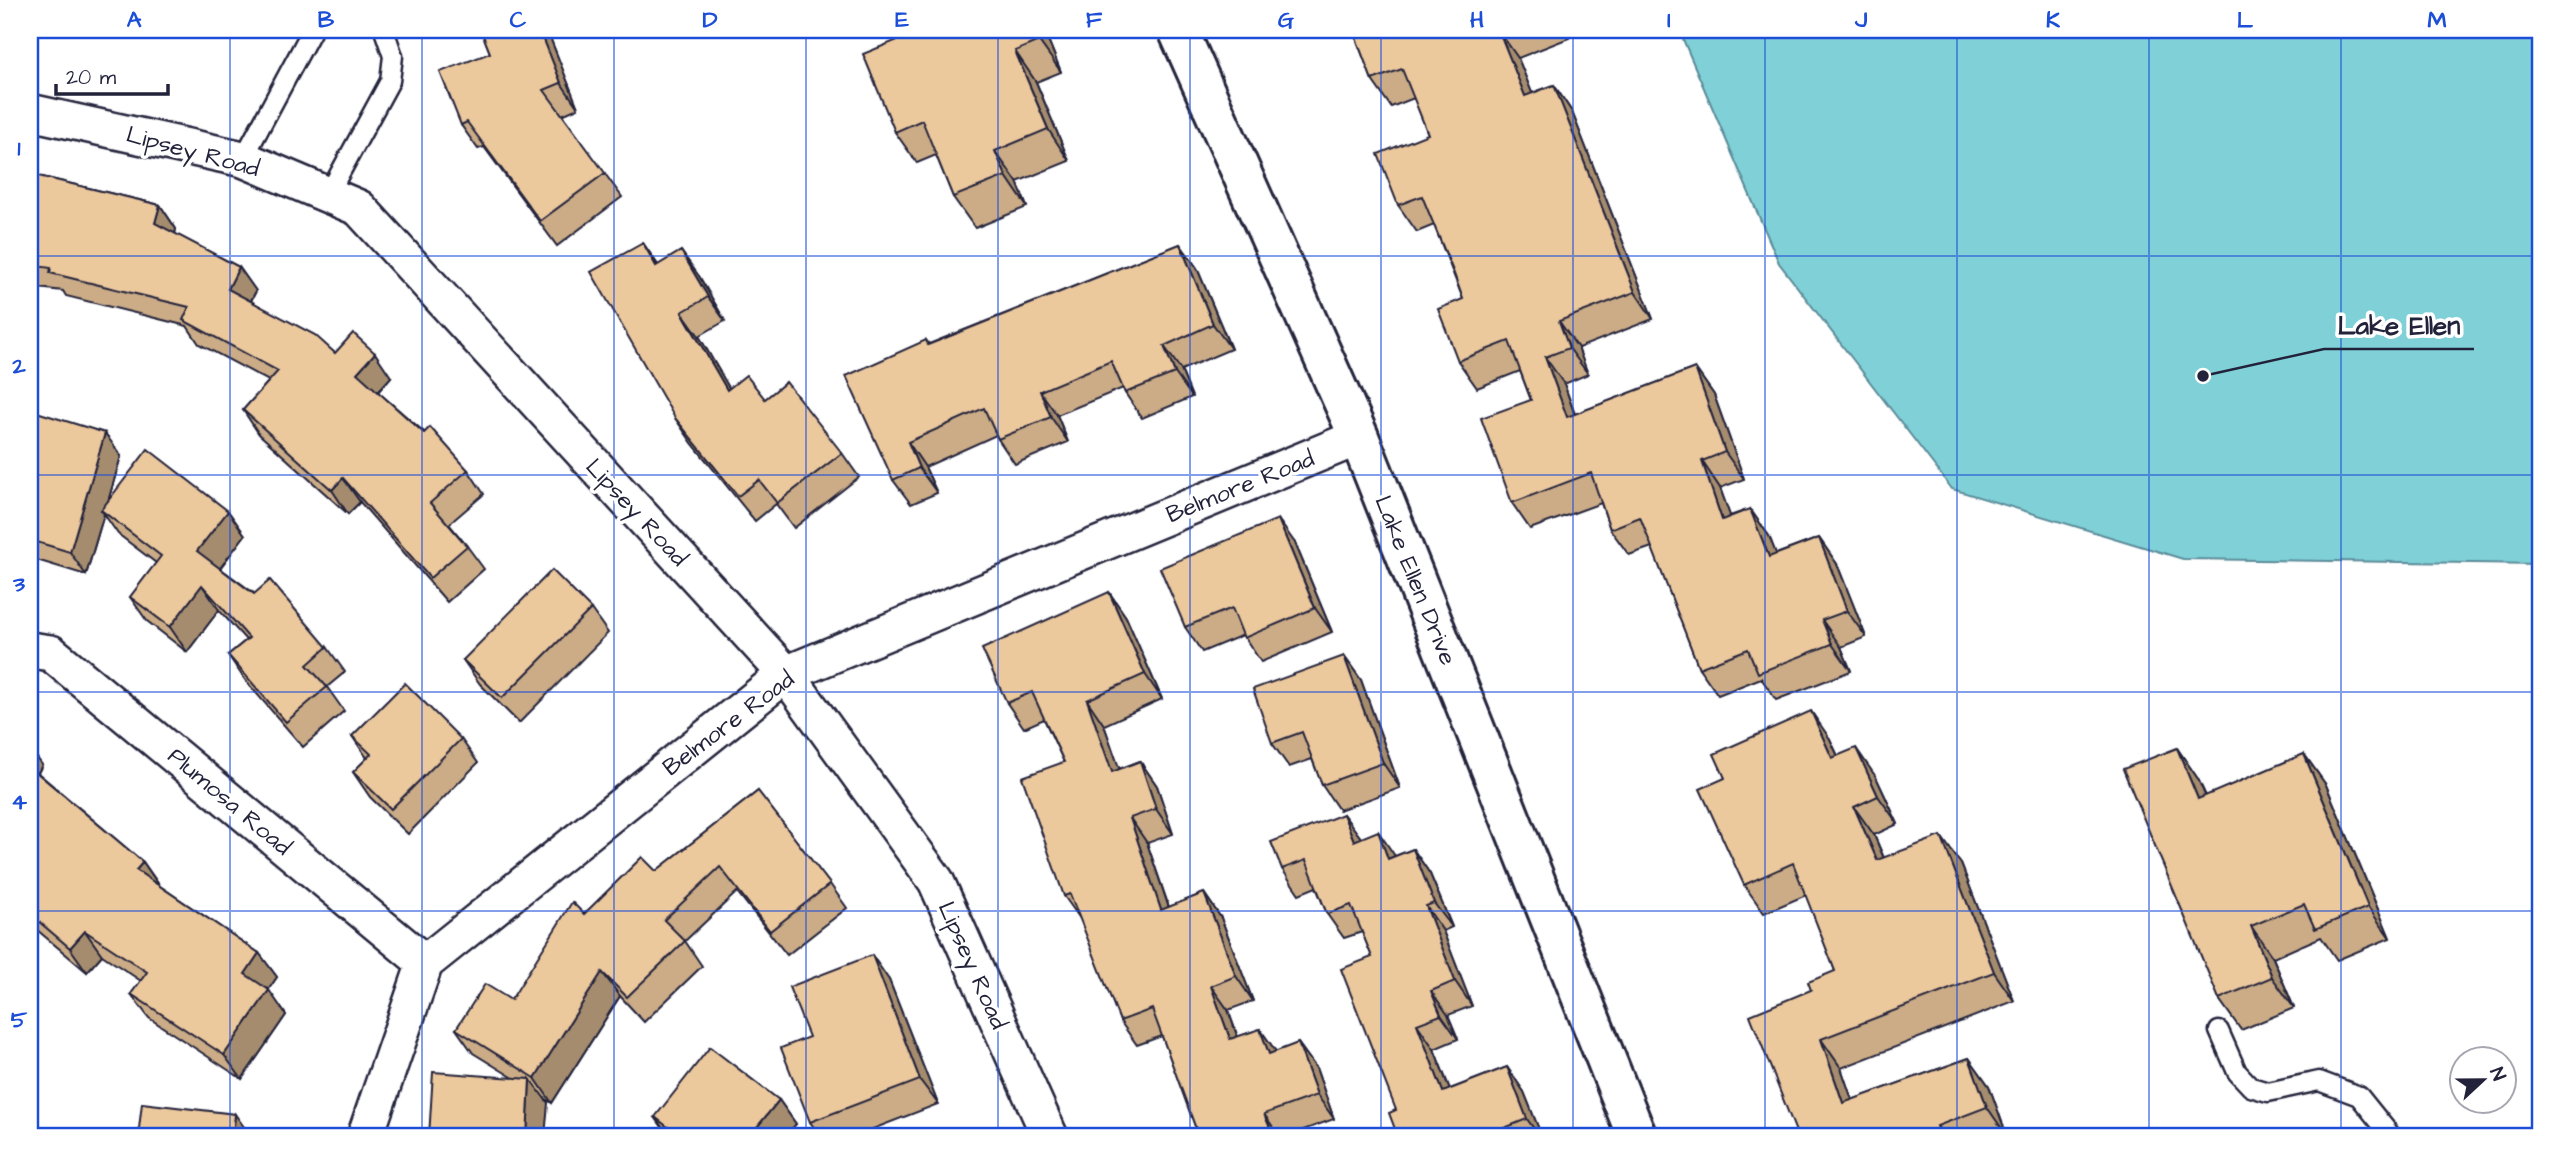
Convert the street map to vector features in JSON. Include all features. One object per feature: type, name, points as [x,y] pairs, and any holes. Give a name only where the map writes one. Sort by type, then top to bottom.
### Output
[{"type":"street","name":"Lake Ellen Drive","points":[[1178,30],[1359,437],[1637,1137]]},
{"type":"street","name":"Lipsey Road","points":[[30,112],[243,159],[359,208],[786,674],[936,881],[1043,1135]]},
{"type":"street","name":"Belmore Road","points":[[425,963],[786,674],[1359,437]]},
{"type":"street","name":"Plumosa Road","points":[[30,650],[51,653],[425,963]]},
{"type":"street","points":[[365,1137],[425,963]]},
{"type":"lane","points":[[243,159],[312,30]]},
{"type":"lane","points":[[328,195],[390,81],[393,56],[384,30]]},
{"type":"lane","points":[[2219,1031],[2237,1072],[2251,1087],[2268,1093],[2319,1081],[2359,1096],[2392,1137]]},
{"type":"water","points":[[1679,30],[2541,30],[2541,564],[2183,559],[1952,489],[1779,263]]},
{"type":"building","points":[[481,30],[540,30],[561,83],[544,90],[605,173],[540,221],[467,122],[461,125],[440,72],[490,53]]},
{"type":"building","points":[[922,30],[1035,30],[1039,41],[1015,51],[1048,129],[995,151],[1006,176],[953,197],[922,120],[895,132],[863,54]]},
{"type":"building","points":[[1353,30],[1502,30],[1499,31],[1525,96],[1554,85],[1635,292],[1559,321],[1569,348],[1545,357],[1567,417],[1695,368],[1725,452],[1702,461],[1722,520],[1750,509],[1769,557],[1819,538],[1847,611],[1822,620],[1832,644],[1758,673],[1748,649],[1699,668],[1640,517],[1610,529],[1591,473],[1512,503],[1481,418],[1531,400],[1509,341],[1458,361],[1438,309],[1463,299],[1453,271],[1422,196],[1398,205],[1378,154],[1428,134],[1402,69],[1372,80]]},
{"type":"building","points":[[30,174],[160,205],[155,223],[239,267],[228,289],[315,335],[335,353],[353,333],[375,353],[357,373],[424,433],[430,427],[468,470],[430,503],[467,546],[430,578],[343,478],[332,490],[243,410],[278,371],[183,320],[189,307],[50,273],[51,268],[30,265]]},
{"type":"building","points":[[643,243],[656,266],[681,251],[708,297],[682,312],[727,390],[746,375],[765,399],[786,382],[842,453],[777,503],[759,480],[738,496],[675,418],[591,272]]},
{"type":"building","points":[[1180,244],[1213,324],[1164,346],[1175,373],[1125,393],[1111,361],[1040,391],[1051,417],[998,439],[984,408],[908,442],[919,468],[893,480],[846,376],[926,340],[928,345]]},
{"type":"building","points":[[30,410],[105,433],[70,552],[30,540]]},
{"type":"building","points":[[148,449],[228,511],[197,551],[254,594],[270,580],[327,647],[307,665],[327,687],[286,722],[228,655],[249,638],[202,585],[170,627],[130,597],[161,556],[101,510]]},
{"type":"building","points":[[1278,519],[1315,608],[1244,638],[1232,608],[1185,627],[1160,568]]},
{"type":"building","points":[[552,570],[591,609],[502,698],[463,660]]},
{"type":"building","points":[[1109,592],[1145,674],[1087,700],[1112,772],[1140,761],[1156,809],[1130,818],[1161,910],[1204,893],[1236,976],[1211,986],[1230,1039],[1260,1029],[1269,1054],[1298,1043],[1317,1095],[1264,1114],[1274,1137],[1199,1137],[1152,1009],[1120,1021],[1070,894],[1064,896],[1022,777],[1064,762],[1032,692],[1007,703],[982,649]]},
{"type":"building","points":[[1344,656],[1383,763],[1322,785],[1302,732],[1272,743],[1253,689]]},
{"type":"building","points":[[405,683],[461,739],[391,809],[353,772],[371,754],[352,736]]},
{"type":"building","points":[[1811,711],[1832,758],[1856,748],[1878,796],[1854,807],[1877,860],[1941,836],[1994,972],[1821,1039],[1843,1103],[1969,1058],[1987,1107],[1937,1126],[1941,1137],[1798,1137],[1750,1015],[1811,990],[1808,982],[1835,971],[1793,863],[1744,885],[1700,789],[1725,778],[1714,754]]},
{"type":"building","points":[[2177,748],[2198,799],[2304,754],[2368,907],[2315,929],[2304,904],[2251,926],[2272,977],[2219,999],[2123,769]]},
{"type":"building","points":[[30,767],[143,862],[136,870],[259,953],[245,974],[269,990],[224,1055],[131,994],[147,972],[85,931],[70,948],[30,914],[30,808],[34,803],[30,801]]},
{"type":"building","points":[[758,791],[830,884],[770,931],[720,867],[664,920],[685,941],[627,997],[602,972],[535,1078],[456,1029],[485,984],[511,1000],[572,902],[584,914],[642,857],[656,871]]},
{"type":"building","points":[[1343,814],[1354,841],[1378,831],[1388,859],[1413,849],[1434,903],[1426,906],[1455,981],[1431,991],[1441,1015],[1417,1024],[1443,1092],[1507,1067],[1527,1119],[1482,1137],[1398,1137],[1389,1113],[1396,1110],[1341,969],[1372,957],[1351,905],[1327,914],[1306,860],[1282,869],[1271,842]]},
{"type":"building","points":[[872,955],[920,1080],[810,1122],[781,1048],[809,1037],[789,987]]},
{"type":"building","points":[[710,1047],[779,1100],[749,1137],[676,1137],[678,1135],[655,1117]]},
{"type":"building","points":[[433,1072],[530,1079],[527,1137],[429,1137]]},
{"type":"building","points":[[142,1103],[235,1114],[233,1137],[138,1137]]},
{"type":"place","name":"Lake Ellen","points":[[2203,376]]}]
